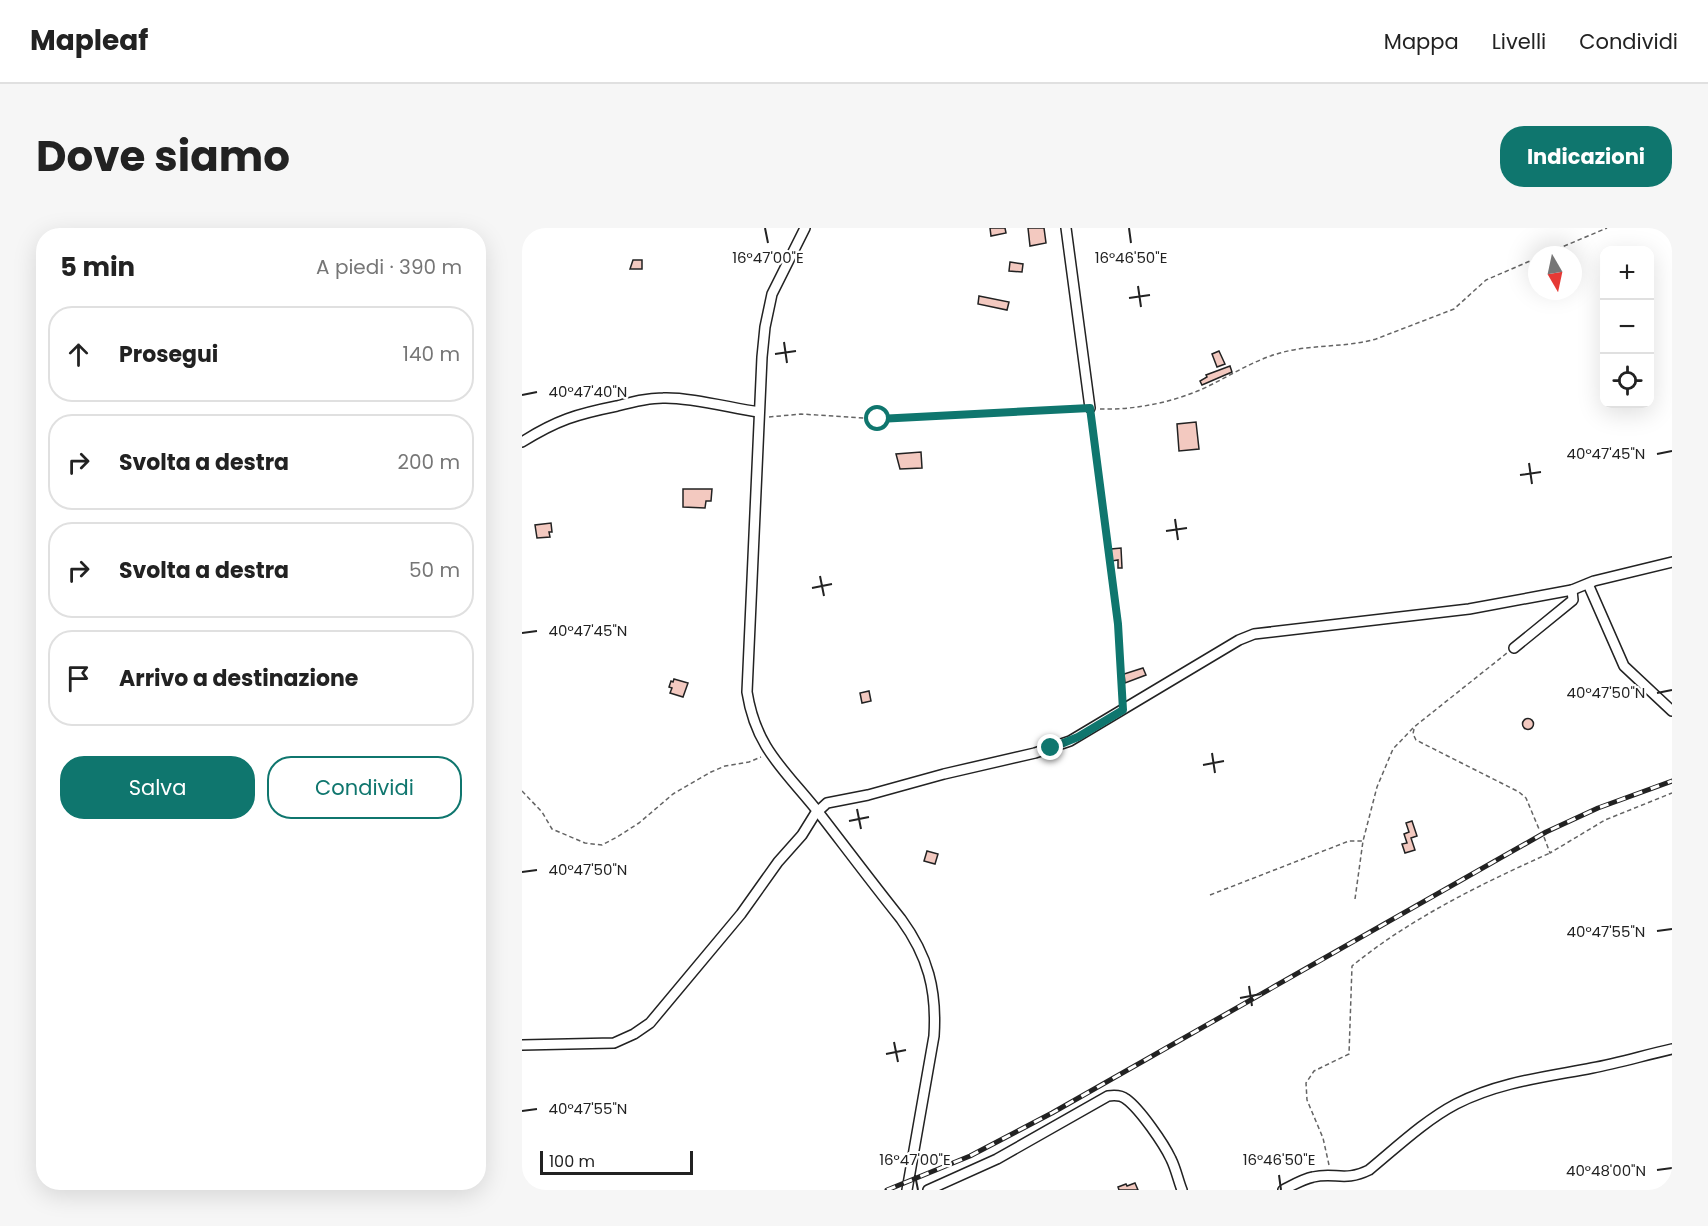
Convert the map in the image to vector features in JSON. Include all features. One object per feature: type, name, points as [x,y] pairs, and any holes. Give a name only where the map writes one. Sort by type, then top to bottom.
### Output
[{"type":"street","points":[[805,228],[776,284],[769,303],[762,357],[746,678],[751,714],[770,754],[818,811],[912,934],[931,979],[936,1012],[934,1036],[907,1190]]},
{"type":"street","points":[[1066,228],[1090,408]]},
{"type":"street","points":[[522,442],[543,429],[570,417],[647,399],[664,397],[681,399],[759,414]]},
{"type":"street","points":[[522,1045],[614,1043],[634,1034],[650,1023],[741,914],[758,888],[826,803],[868,795],[944,774],[1035,753],[1078,737],[1239,640],[1254,634],[1327,624],[1425,615],[1572,590],[1672,562]]},
{"type":"street","points":[[1588,584],[1624,666],[1672,711]]},
{"type":"street","points":[[1514,648],[1573,600],[1572,590]]},
{"type":"street","points":[[1283,1190],[1314,1176],[1352,1177],[1369,1170],[1432,1118],[1484,1092],[1518,1081],[1593,1068],[1672,1049]]},
{"type":"street","points":[[928,1190],[997,1159],[1108,1096],[1114,1095],[1128,1100],[1154,1132],[1172,1160],[1182,1190]]},
{"type":"path","points":[[1564,246],[1607,228]]},
{"type":"path","points":[[759,414],[768,417],[801,414],[878,419],[1090,408],[1133,408],[1175,399],[1283,352],[1376,339],[1454,309],[1486,280],[1528,262]]},
{"type":"path","points":[[1090,408],[1118,624],[1123,710]]},
{"type":"path","points":[[1355,899],[1363,841],[1377,787],[1389,757],[1401,739],[1414,727],[1514,648]]},
{"type":"path","points":[[1414,727],[1413,734],[1416,740],[1519,792],[1526,798],[1539,829]]},
{"type":"path","points":[[522,791],[542,812],[552,829],[585,843],[602,845],[617,837],[673,794],[711,772],[770,754]]},
{"type":"path","points":[[1328,1176],[1327,1152],[1307,1100],[1306,1083],[1314,1071],[1349,1054],[1352,966],[1381,944],[1498,876],[1550,853],[1605,820],[1672,793]]},
{"type":"path","points":[[1544,837],[1550,853]]},
{"type":"path","points":[[1210,896],[1349,841],[1363,841]]},
{"type":"building","points":[[990,228],[1005,228],[1006,233],[991,236]]},
{"type":"building","points":[[1028,228],[1044,228],[1046,243],[1030,246]]},
{"type":"building","points":[[633,260],[642,260],[642,269],[630,269]]},
{"type":"building","points":[[1010,262],[1023,264],[1022,272],[1009,271]]},
{"type":"building","points":[[979,296],[1009,302],[1007,310],[978,304]]},
{"type":"building","points":[[1219,351],[1225,364],[1217,367],[1212,354]]},
{"type":"building","points":[[1230,366],[1232,372],[1202,385],[1200,381],[1207,377],[1206,375]]},
{"type":"building","points":[[1196,422],[1199,449],[1179,451],[1177,424]]},
{"type":"building","points":[[921,452],[922,468],[900,469],[896,454]]},
{"type":"building","points":[[683,489],[712,489],[711,501],[706,501],[705,508],[683,507]]},
{"type":"building","points":[[551,523],[550,537],[537,538],[535,525]]},
{"type":"building","points":[[1121,548],[1122,568],[1118,568],[1118,560],[1112,561],[1111,549]]},
{"type":"building","points":[[1143,668],[1146,675],[1125,683],[1124,674]]},
{"type":"building","points":[[674,679],[688,683],[683,697],[670,693],[672,688],[669,687]]},
{"type":"building","points":[[869,691],[871,701],[862,703],[860,693]]},
{"type":"building","points":[[1528,718],[1534,724],[1528,730],[1522,724]]},
{"type":"building","points":[[1412,821],[1417,836],[1411,838],[1415,850],[1405,853],[1402,844],[1407,843],[1404,834],[1409,832],[1406,823]]},
{"type":"building","points":[[927,851],[938,854],[935,864],[924,861]]},
{"type":"building","points":[[1135,1183],[1138,1190],[1119,1190],[1118,1187],[1126,1184],[1127,1186]]},
{"type":"railway","points":[[887,1190],[970,1156],[1052,1113],[1546,832],[1598,808],[1672,781]]},
{"type":"route","points":[[878,419],[1090,408],[1118,624],[1123,710],[1078,737],[1051,748]]}]
